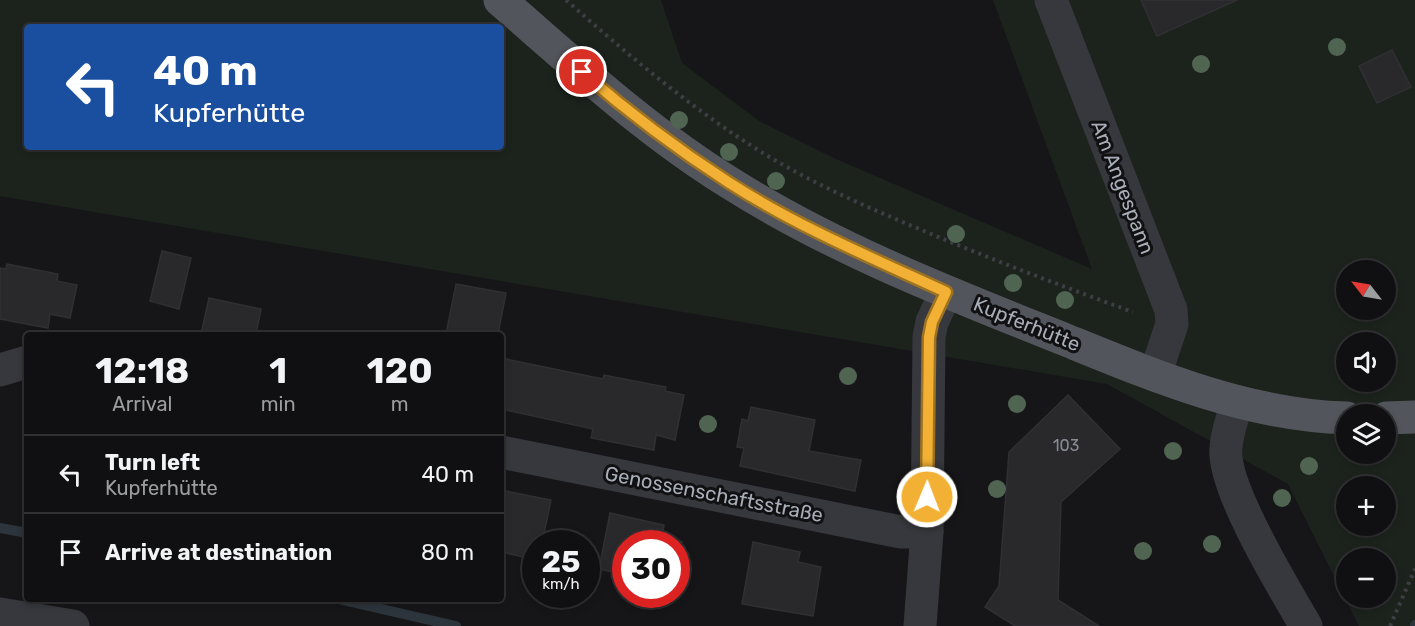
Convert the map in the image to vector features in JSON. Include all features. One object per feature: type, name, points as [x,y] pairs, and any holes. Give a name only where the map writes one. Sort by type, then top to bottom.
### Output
[{"type":"main road","name":"Kupferhütte","points":[[500,0],[618,102],[730,183],[823,234],[946,292],[1155,375],[1237,403],[1275,412],[1336,417]]},
{"type":"main road","points":[[1396,418],[1415,417]]},
{"type":"street","name":"Am Angespann","points":[[1050,0],[1171,310],[1172,324]]},
{"type":"street","points":[[920,626],[927,532],[929,337],[932,322],[946,292]]},
{"type":"street","points":[[1155,375],[1172,324]]},
{"type":"street","points":[[0,370],[24,363]]},
{"type":"street","points":[[1237,403],[1226,448],[1227,469],[1260,546],[1306,626]]},
{"type":"street","name":"Genossenschaftsstraße","points":[[504,453],[891,530],[927,532]]},
{"type":"street","points":[[0,614],[73,626]]},
{"type":"path","points":[[566,0],[625,52],[699,110],[760,152],[836,193],[996,261],[1172,324]]},
{"type":"path","points":[[1390,626],[1415,569]]},
{"type":"shaded area","points":[[0,0],[661,0],[682,63],[759,121],[836,159],[1092,269],[993,0],[1415,0],[1415,626],[1359,626],[1350,608],[1396,608],[1396,548],[1336,548],[1336,580],[1288,484],[1107,384],[0,196]]},
{"type":"building","points":[[1141,0],[1237,0],[1157,36]]},
{"type":"building","points":[[1392,50],[1411,87],[1377,103],[1359,66]]},
{"type":"building","points":[[162,251],[191,258],[179,309],[150,301]]},
{"type":"building","points":[[7,264],[58,274],[57,281],[77,285],[70,318],[50,314],[48,328],[0,319],[0,268],[6,269]]},
{"type":"building","points":[[456,284],[506,293],[498,332],[446,332]]},
{"type":"building","points":[[209,298],[261,309],[256,332],[201,332]]},
{"type":"building","points":[[504,359],[603,379],[604,375],[666,387],[665,391],[684,395],[675,440],[656,435],[654,450],[591,438],[593,429],[504,410]]},
{"type":"building","points":[[1068,395],[1120,449],[1061,502],[1058,600],[1099,626],[1015,626],[985,607],[999,586],[1009,452]]},
{"type":"building","points":[[751,407],[815,420],[809,451],[861,460],[855,491],[740,466],[744,448],[737,447],[742,419],[748,421]]},
{"type":"building","points":[[504,491],[551,500],[545,530],[522,530],[522,557],[504,553]]},
{"type":"building","points":[[610,513],[664,525],[663,530],[612,530],[612,572],[600,569]]},
{"type":"building","points":[[753,542],[800,552],[798,562],[821,567],[813,616],[742,604]]},
{"type":"waterway","points":[[0,528],[24,532]]},
{"type":"waterway","points":[[351,602],[456,626]]},
{"type":"route","points":[[582,72],[674,145],[730,183],[846,246],[946,292],[932,322],[929,337],[927,497]]}]
